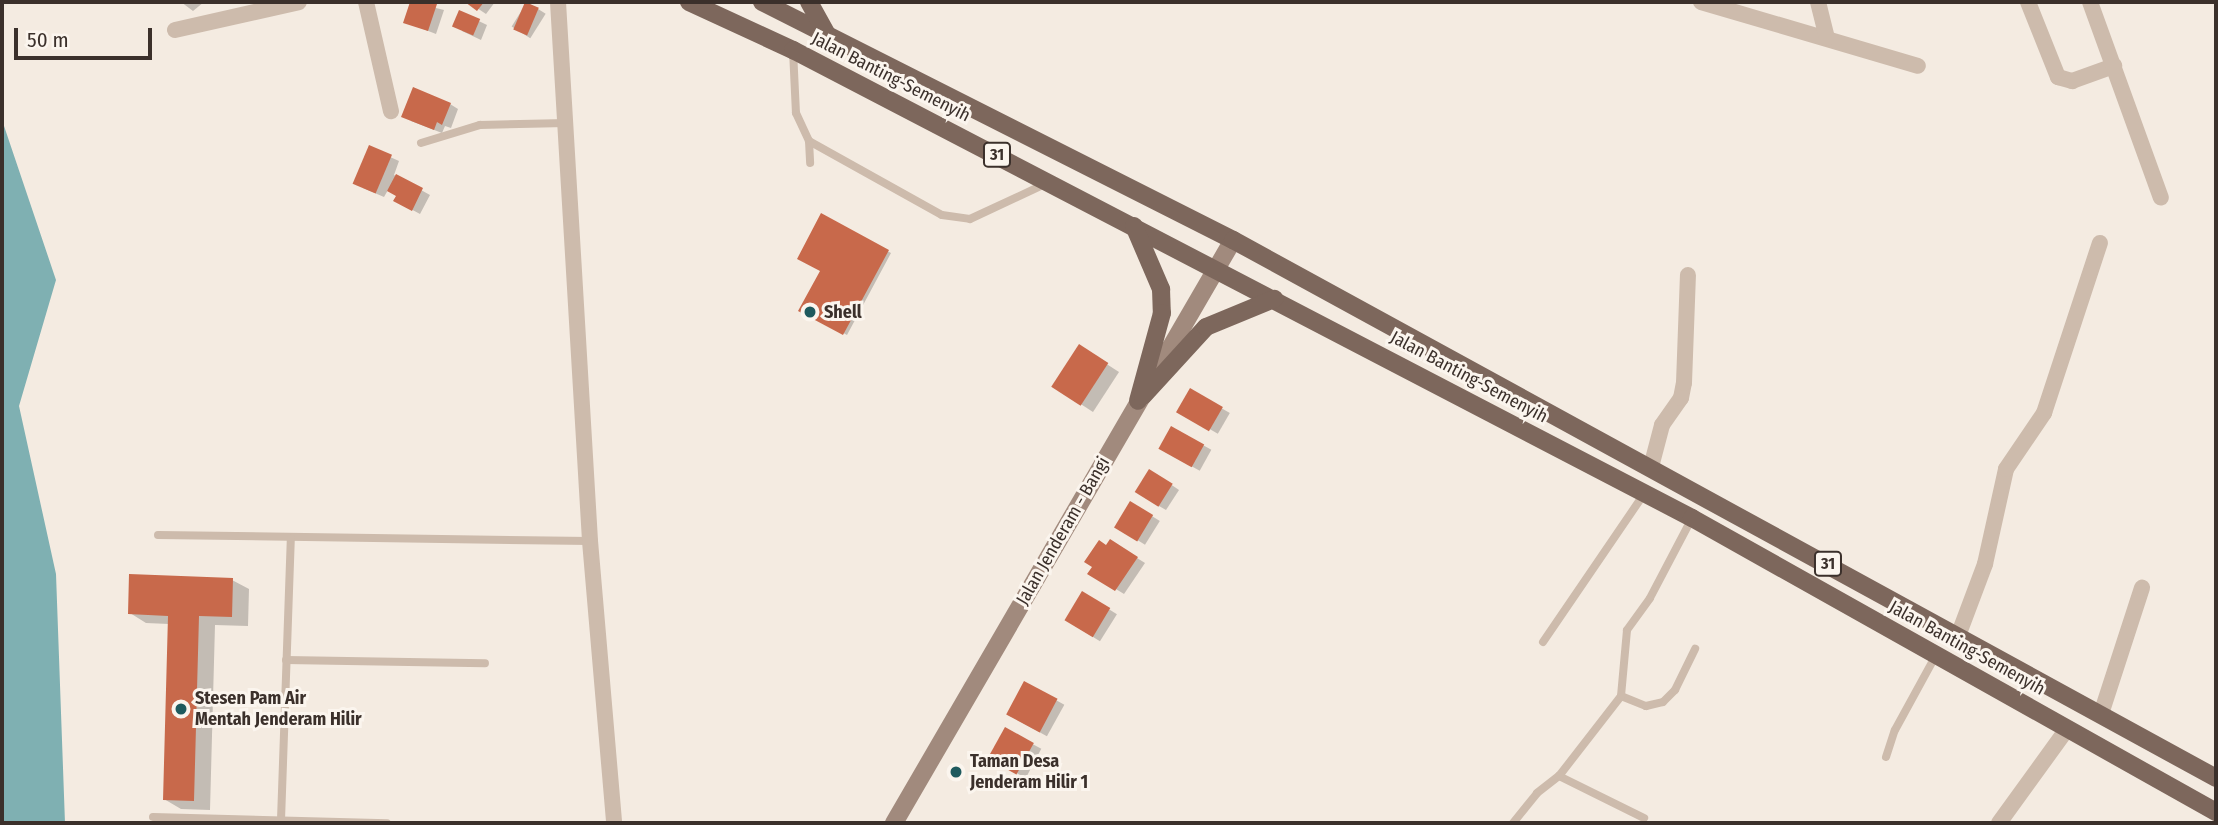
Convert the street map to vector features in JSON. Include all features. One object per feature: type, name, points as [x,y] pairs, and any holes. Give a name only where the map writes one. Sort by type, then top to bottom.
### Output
[{"type":"main road","name":"Jalan Banting-Semenyih","points":[[690,2],[786,46],[1692,517],[2216,813]]},
{"type":"main road","points":[[722,2],[786,46]]},
{"type":"main road","name":"Jalan Banting-Semenyih","points":[[762,2],[1233,240],[2216,778]]},
{"type":"main road","points":[[809,2],[827,34]]},
{"type":"main road","points":[[1135,226],[1161,289],[1162,313],[1138,401]]},
{"type":"main road","name":"Jalan Jenderam - Bangi","points":[[894,823],[1233,240]]},
{"type":"main road","points":[[1138,401],[1206,327],[1274,299]]},
{"type":"street","points":[[176,30],[299,2]]},
{"type":"street","points":[[366,2],[391,111]]},
{"type":"street","points":[[558,2],[590,541],[614,823]]},
{"type":"street","points":[[1701,2],[1918,66]]},
{"type":"street","points":[[1818,2],[1827,38]]},
{"type":"street","points":[[2028,2],[2058,77],[2072,81],[2113,66]]},
{"type":"street","points":[[2090,2],[2161,198]]},
{"type":"street","points":[[1958,636],[1985,564],[2006,469],[2044,413],[2100,243]]},
{"type":"street","points":[[1651,467],[1662,425],[1682,391],[1688,275]]},
{"type":"street","points":[[2101,714],[2142,588]]},
{"type":"street","points":[[2000,823],[2067,729]]},
{"type":"lane","points":[[786,46],[796,113],[809,141],[810,163]]},
{"type":"lane","points":[[421,143],[480,125],[566,123]]},
{"type":"lane","points":[[809,141],[942,215],[970,219],[1049,182]]},
{"type":"lane","points":[[1542,642],[1644,493]]},
{"type":"lane","points":[[1513,823],[1537,793],[1559,776],[1621,696],[1627,630],[1650,598],[1692,517]]},
{"type":"lane","points":[[158,535],[590,541]]},
{"type":"lane","points":[[281,820],[291,538]]},
{"type":"lane","points":[[1621,696],[1646,706],[1663,702],[1675,690],[1695,649]]},
{"type":"lane","points":[[1886,757],[1895,730],[1936,655]]},
{"type":"lane","points":[[286,660],[485,663]]},
{"type":"lane","points":[[1559,776],[1644,818]]},
{"type":"lane","points":[[153,817],[387,823]]},
{"type":"water","points":[[2,120],[56,280],[19,406],[56,574],[65,823],[2,823]]},
{"type":"building","points":[[410,2],[437,4],[428,31],[403,23]]},
{"type":"building","points":[[465,2],[484,2],[477,11]]},
{"type":"building","points":[[525,2],[539,8],[527,35],[513,30]]},
{"type":"building","points":[[459,10],[480,19],[473,36],[452,27]]},
{"type":"building","points":[[413,87],[451,103],[442,125],[437,122],[434,130],[401,117]]},
{"type":"building","points":[[369,145],[392,155],[376,193],[353,184]]},
{"type":"building","points":[[396,174],[423,188],[412,211],[393,201],[396,196],[387,191]]},
{"type":"building","points":[[821,213],[889,250],[843,335],[798,311],[820,271],[797,259]]},
{"type":"building","points":[[1079,344],[1108,363],[1081,406],[1051,387]]},
{"type":"building","points":[[1190,388],[1223,407],[1209,431],[1176,412]]},
{"type":"building","points":[[1171,426],[1204,444],[1192,467],[1158,449]]},
{"type":"building","points":[[1149,469],[1173,484],[1158,507],[1135,492]]},
{"type":"building","points":[[1130,501],[1153,515],[1137,541],[1114,528]]},
{"type":"building","points":[[1110,539],[1138,557],[1115,591],[1087,574],[1092,567],[1084,562],[1099,540],[1106,545]]},
{"type":"building","name":"Stesen Pam Air Mentah Jenderam Hilir","points":[[129,574],[233,578],[232,617],[199,616],[194,801],[163,800],[168,616],[128,614]]},
{"type":"building","points":[[1082,591],[1110,608],[1093,637],[1064,620]]},
{"type":"building","points":[[1024,681],[1058,699],[1040,732],[1006,715]]},
{"type":"building","points":[[1005,727],[1034,743],[1016,774],[988,758]]},
{"type":"place","name":"Shell","points":[[810,312]]},
{"type":"place","name":"Stesen Pam Air Mentah Jenderam Hilir","points":[[181,709]]},
{"type":"place","name":"Taman Desa Jenderam Hilir 1","points":[[956,772]]}]
